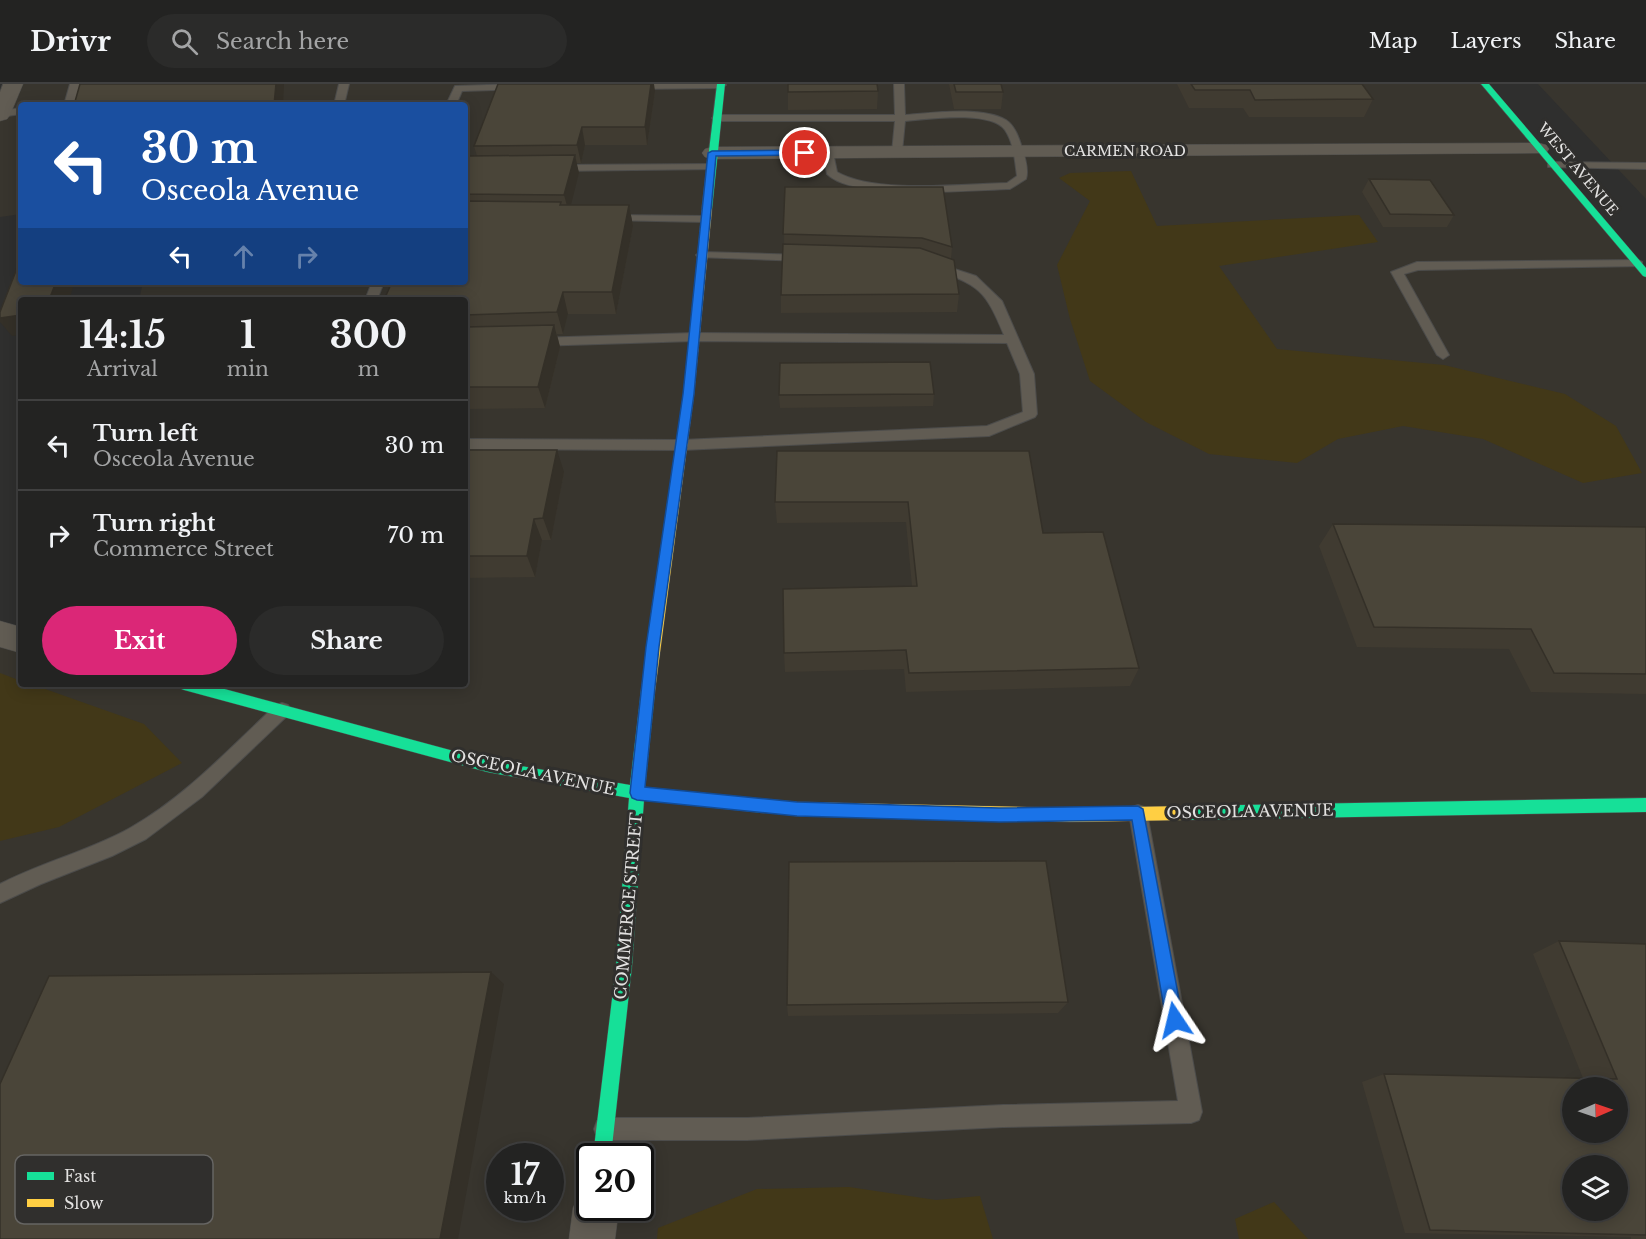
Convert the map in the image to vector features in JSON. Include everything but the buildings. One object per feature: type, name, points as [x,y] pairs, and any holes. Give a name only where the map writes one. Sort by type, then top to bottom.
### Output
[{"type":"street","points":[[0,115],[13,84]]},
{"type":"street","name":"COMMERCE STREET","points":[[603,1143],[624,966],[637,793],[652,647],[681,445],[721,84]]},
{"type":"street","name":"WEST AVENUE","points":[[1485,84],[1642,269]]},
{"type":"street","name":"CARMEN ROAD","points":[[711,160],[828,153],[897,152],[1539,149]]},
{"type":"street","points":[[0,634],[18,639]]},
{"type":"street","name":"OSCEOLA AVENUE","points":[[195,687],[487,766],[637,793],[797,809],[999,815],[1646,805]]},
{"type":"street","points":[[592,1239],[594,1221]]},
{"type":"lane","points":[[68,102],[75,84]]},
{"type":"lane","points":[[340,102],[344,84]]},
{"type":"lane","points":[[618,86],[721,84]]},
{"type":"lane","points":[[897,152],[900,118],[899,84]]},
{"type":"lane","points":[[452,102],[458,88],[526,87]]},
{"type":"lane","points":[[0,115],[18,112]]},
{"type":"lane","points":[[717,118],[975,116],[996,119],[1008,126],[1019,152],[1022,177],[1010,186],[891,188],[848,183],[832,174],[828,153]]},
{"type":"lane","points":[[547,168],[711,160]]},
{"type":"lane","points":[[1552,165],[1646,165]]},
{"type":"lane","points":[[598,218],[705,219]]},
{"type":"lane","points":[[702,255],[817,258]]},
{"type":"lane","points":[[468,444],[681,445],[989,431],[1030,414],[1027,374],[996,301],[972,279],[920,261]]},
{"type":"lane","points":[[1443,355],[1397,272],[1417,266],[1642,269]]},
{"type":"lane","points":[[527,342],[694,338],[1012,339]]},
{"type":"lane","points":[[0,894],[138,833],[197,791],[282,711]]},
{"type":"lane","points":[[605,1129],[747,1130],[1003,1116],[1191,1112],[1138,813]]},
{"type":"shaded area","points":[[13,84],[1485,84],[1646,274],[1646,1239],[0,1239],[0,635],[18,640],[18,687],[468,687],[468,297],[140,297],[142,285],[468,285],[468,102],[18,102],[18,214],[0,217],[0,115]]},
{"type":"shaded area","points":[[1538,84],[1646,84],[1646,199]]},
{"type":"shaded area","points":[[1131,171],[1157,226],[1359,215],[1378,242],[1219,266],[1277,349],[1444,365],[1565,394],[1616,426],[1642,473],[1583,483],[1483,439],[1403,426],[1338,439],[1297,463],[1209,454],[1146,422],[1090,381],[1070,319],[1057,265],[1090,201],[1059,178],[1070,173]]},
{"type":"shaded area","points":[[0,673],[18,680],[18,687],[39,687],[144,724],[182,763],[59,827],[0,841]]},
{"type":"shaded area","points":[[849,1187],[936,1200],[980,1196],[993,1239],[657,1239],[658,1228],[757,1189]]},
{"type":"shaded area","points":[[1274,1202],[1308,1239],[1239,1239],[1235,1219]]},
{"type":"traffic: fast","points":[[707,209],[721,84]]},
{"type":"traffic: fast","points":[[1485,84],[1646,274]]},
{"type":"traffic: fast","points":[[195,687],[487,766],[637,793],[764,806]]},
{"type":"traffic: fast","points":[[604,1143],[624,966],[637,793],[648,691]]},
{"type":"traffic: fast","points":[[1186,813],[1646,805]]},
{"type":"traffic: slow","points":[[648,691],[689,394],[707,209]]},
{"type":"traffic: slow","points":[[764,806],[797,809],[1070,815],[1186,813]]},
{"type":"route","points":[[805,153],[712,153],[688,394],[652,647],[637,793],[797,809],[999,815],[1138,813],[1175,1020]]}]
